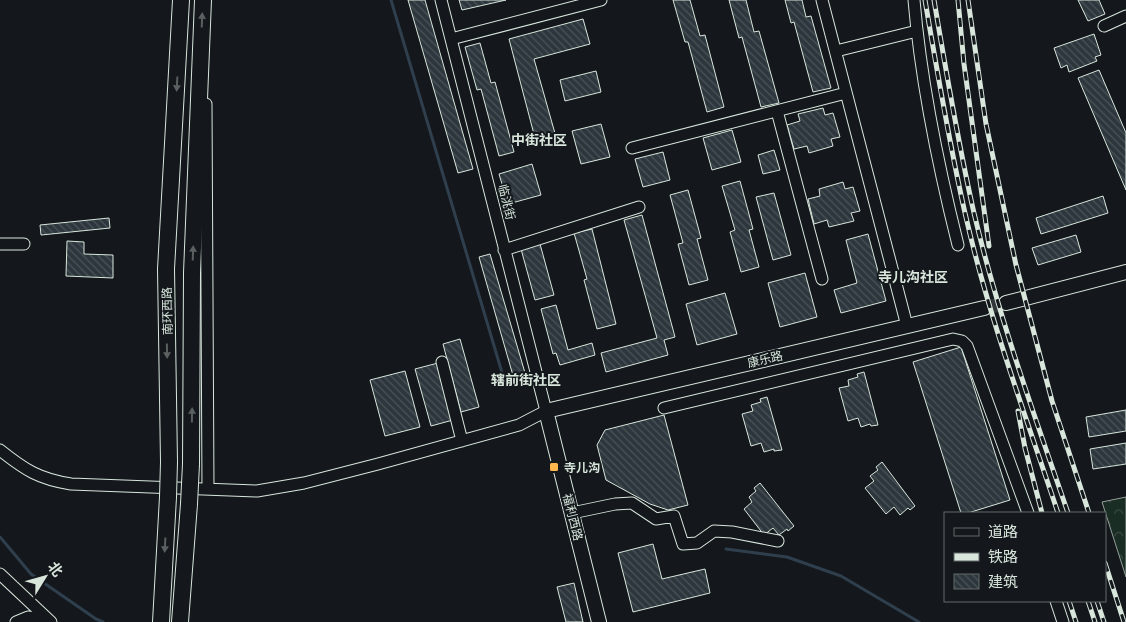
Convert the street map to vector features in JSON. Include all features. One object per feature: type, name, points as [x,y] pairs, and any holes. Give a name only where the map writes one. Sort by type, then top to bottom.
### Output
[{"type":"highway","name":"南环西路","points":[[162,617],[169,462],[166,269],[181,0]]},
{"type":"highway","name":"南环西路","points":[[180,619],[190,504],[192,273],[203,0]]},
{"type":"main road","points":[[1006,303],[1126,272]]},
{"type":"main road","name":"康乐路","points":[[546,411],[984,308]]},
{"type":"main road","name":"福利西路","points":[[546,411],[599,622]]},
{"type":"street","name":"临洮街","points":[[441,0],[546,411]]},
{"type":"street","points":[[451,39],[601,0]]},
{"type":"street","points":[[822,0],[907,326]]},
{"type":"street","points":[[914,0],[918,51],[942,175],[958,245]]},
{"type":"street","points":[[1104,26],[1126,16]]},
{"type":"street","points":[[836,51],[917,31]]},
{"type":"street","points":[[201,53],[206,95],[208,490]]},
{"type":"street","points":[[632,148],[846,93]]},
{"type":"street","points":[[776,111],[822,279]]},
{"type":"street","points":[[504,250],[639,207]]},
{"type":"street","points":[[0,244],[24,244]]},
{"type":"street","points":[[664,408],[953,339],[959,340],[967,346],[1028,512]]},
{"type":"street","points":[[442,362],[462,441]]},
{"type":"street","points":[[0,450],[35,475],[54,482],[208,490],[251,489],[257,491],[304,483],[462,441],[518,425],[546,411]]},
{"type":"street","points":[[572,513],[615,504],[632,503],[656,519],[674,516],[683,544],[696,543],[714,531],[732,532],[778,541]]},
{"type":"street","points":[[0,574],[49,621]]},
{"type":"street","points":[[1056,602],[1063,622]]},
{"type":"street","points":[[16,622],[28,617],[49,621]]},
{"type":"green space","points":[[1126,497],[1126,577],[1106,512],[1102,502]]},
{"type":"building","points":[[408,0],[425,0],[473,169],[458,173]]},
{"type":"building","points":[[459,0],[506,0],[462,10]]},
{"type":"building","points":[[673,0],[690,0],[700,36],[705,35],[724,107],[707,112],[688,42],[685,42]]},
{"type":"building","points":[[729,0],[746,0],[754,32],[759,31],[779,103],[761,107],[742,37],[739,38]]},
{"type":"building","points":[[785,0],[802,0],[806,17],[811,16],[831,88],[813,92],[794,22],[791,23]]},
{"type":"building","points":[[1078,0],[1099,0],[1105,14],[1088,21]]},
{"type":"building","points":[[583,19],[590,44],[534,59],[556,137],[536,142],[509,39]]},
{"type":"building","points":[[1094,34],[1101,55],[1095,57],[1097,61],[1069,72],[1067,65],[1061,68],[1054,48]]},
{"type":"building","points":[[480,43],[491,83],[495,82],[514,152],[499,156],[481,89],[477,90],[465,47]]},
{"type":"building","points":[[1099,70],[1126,133],[1126,190],[1078,78]]},
{"type":"building","points":[[596,71],[601,92],[565,101],[560,80]]},
{"type":"building","points":[[823,108],[825,115],[833,113],[840,137],[831,139],[833,146],[809,153],[807,146],[794,149],[787,125],[800,121],[798,114]]},
{"type":"building","points":[[601,124],[610,157],[581,164],[572,131]]},
{"type":"building","points":[[732,130],[741,162],[712,170],[703,138]]},
{"type":"building","points":[[774,150],[780,170],[763,174],[758,155]]},
{"type":"building","points":[[663,152],[670,180],[643,187],[635,159]]},
{"type":"building","points":[[532,164],[541,195],[508,204],[499,174]]},
{"type":"building","points":[[740,181],[753,229],[749,230],[759,267],[741,272],[730,232],[735,230],[722,186]]},
{"type":"building","points":[[843,182],[845,189],[853,187],[860,211],[851,213],[854,221],[829,227],[827,220],[814,224],[808,199],[820,196],[819,189]]},
{"type":"building","points":[[688,190],[701,238],[697,239],[708,280],[689,285],[678,244],[683,243],[670,195]]},
{"type":"building","points":[[774,193],[791,255],[773,260],[756,197]]},
{"type":"building","points":[[1103,196],[1108,213],[1041,234],[1036,218]]},
{"type":"building","points":[[642,215],[675,337],[664,340],[668,355],[606,372],[601,353],[657,338],[624,220]]},
{"type":"building","points":[[109,218],[110,228],[41,235],[40,225]]},
{"type":"building","points":[[592,229],[616,324],[597,329],[584,280],[587,279],[574,233]]},
{"type":"building","points":[[868,234],[886,301],[841,313],[834,290],[857,283],[846,240]]},
{"type":"building","points":[[1076,235],[1081,252],[1038,265],[1032,248]]},
{"type":"building","points":[[67,241],[84,242],[84,254],[113,255],[113,278],[66,276]]},
{"type":"building","points":[[540,244],[554,295],[535,300],[521,249]]},
{"type":"building","points":[[490,254],[528,383],[516,386],[479,257]]},
{"type":"building","points":[[805,273],[817,317],[780,327],[768,283]]},
{"type":"building","points":[[725,293],[737,334],[697,345],[686,304]]},
{"type":"building","points":[[556,305],[568,350],[592,343],[595,355],[560,365],[556,353],[553,354],[541,309]]},
{"type":"building","points":[[460,339],[479,407],[461,412],[443,344]]},
{"type":"building","points":[[961,347],[1010,500],[971,512],[961,512],[913,362]]},
{"type":"building","points":[[438,363],[453,420],[431,426],[415,369]]},
{"type":"building","points":[[405,371],[420,427],[385,436],[370,380]]},
{"type":"building","points":[[864,372],[878,425],[871,426],[870,424],[861,427],[858,418],[848,421],[839,388],[849,386],[848,380],[858,377],[857,374]]},
{"type":"building","points":[[767,397],[782,450],[774,451],[774,449],[764,452],[761,443],[751,446],[742,414],[753,411],[751,405],[761,402],[760,399]]},
{"type":"building","points":[[1126,410],[1126,431],[1089,437],[1086,417]]},
{"type":"building","points":[[664,415],[688,505],[668,510],[650,504],[606,480],[597,445],[605,430]]},
{"type":"building","points":[[1126,443],[1126,464],[1093,469],[1090,449]]},
{"type":"building","points":[[882,462],[915,506],[910,510],[908,508],[900,515],[894,507],[886,514],[865,488],[874,481],[870,476],[878,470],[876,467]]},
{"type":"building","points":[[760,483],[794,526],[788,531],[787,529],[779,535],[773,528],[764,535],[744,509],[752,502],[749,497],[756,491],[754,488]]},
{"type":"building","points":[[653,544],[662,579],[705,569],[710,593],[633,612],[618,553]]},
{"type":"building","points":[[574,583],[583,622],[566,622],[557,587]]},
{"type":"waterway","points":[[391,0],[506,386]]},
{"type":"waterway","name":"寺儿沟","points":[[0,537],[31,574],[103,622]]},
{"type":"waterway","points":[[726,549],[787,557],[841,576],[919,622]]},
{"type":"tunnel","points":[[984,308],[1006,303]]},
{"type":"railway","points":[[925,0],[954,160],[974,251],[1008,364],[1058,512]]},
{"type":"railway","points":[[934,0],[974,213],[994,289],[1017,364],[1068,512]]},
{"type":"railway","points":[[958,0],[964,64],[989,246]]},
{"type":"railway","points":[[968,0],[986,124],[1016,265],[1052,401],[1089,512]]},
{"type":"railway","points":[[1018,411],[1025,448],[1042,512]]},
{"type":"railway","points":[[1106,566],[1124,622]]},
{"type":"railway","points":[[1069,602],[1076,622]]},
{"type":"railway","points":[[1088,602],[1095,622]]},
{"type":"railway","points":[[1097,602],[1104,622]]},
{"type":"place","name":"寺儿沟","points":[[554,467]]},
{"type":"district","name":"中街社区","points":[[539,139]]},
{"type":"district","name":"寺儿沟社区","points":[[913,276]]},
{"type":"district","name":"辖前街社区","points":[[526,379]]}]
